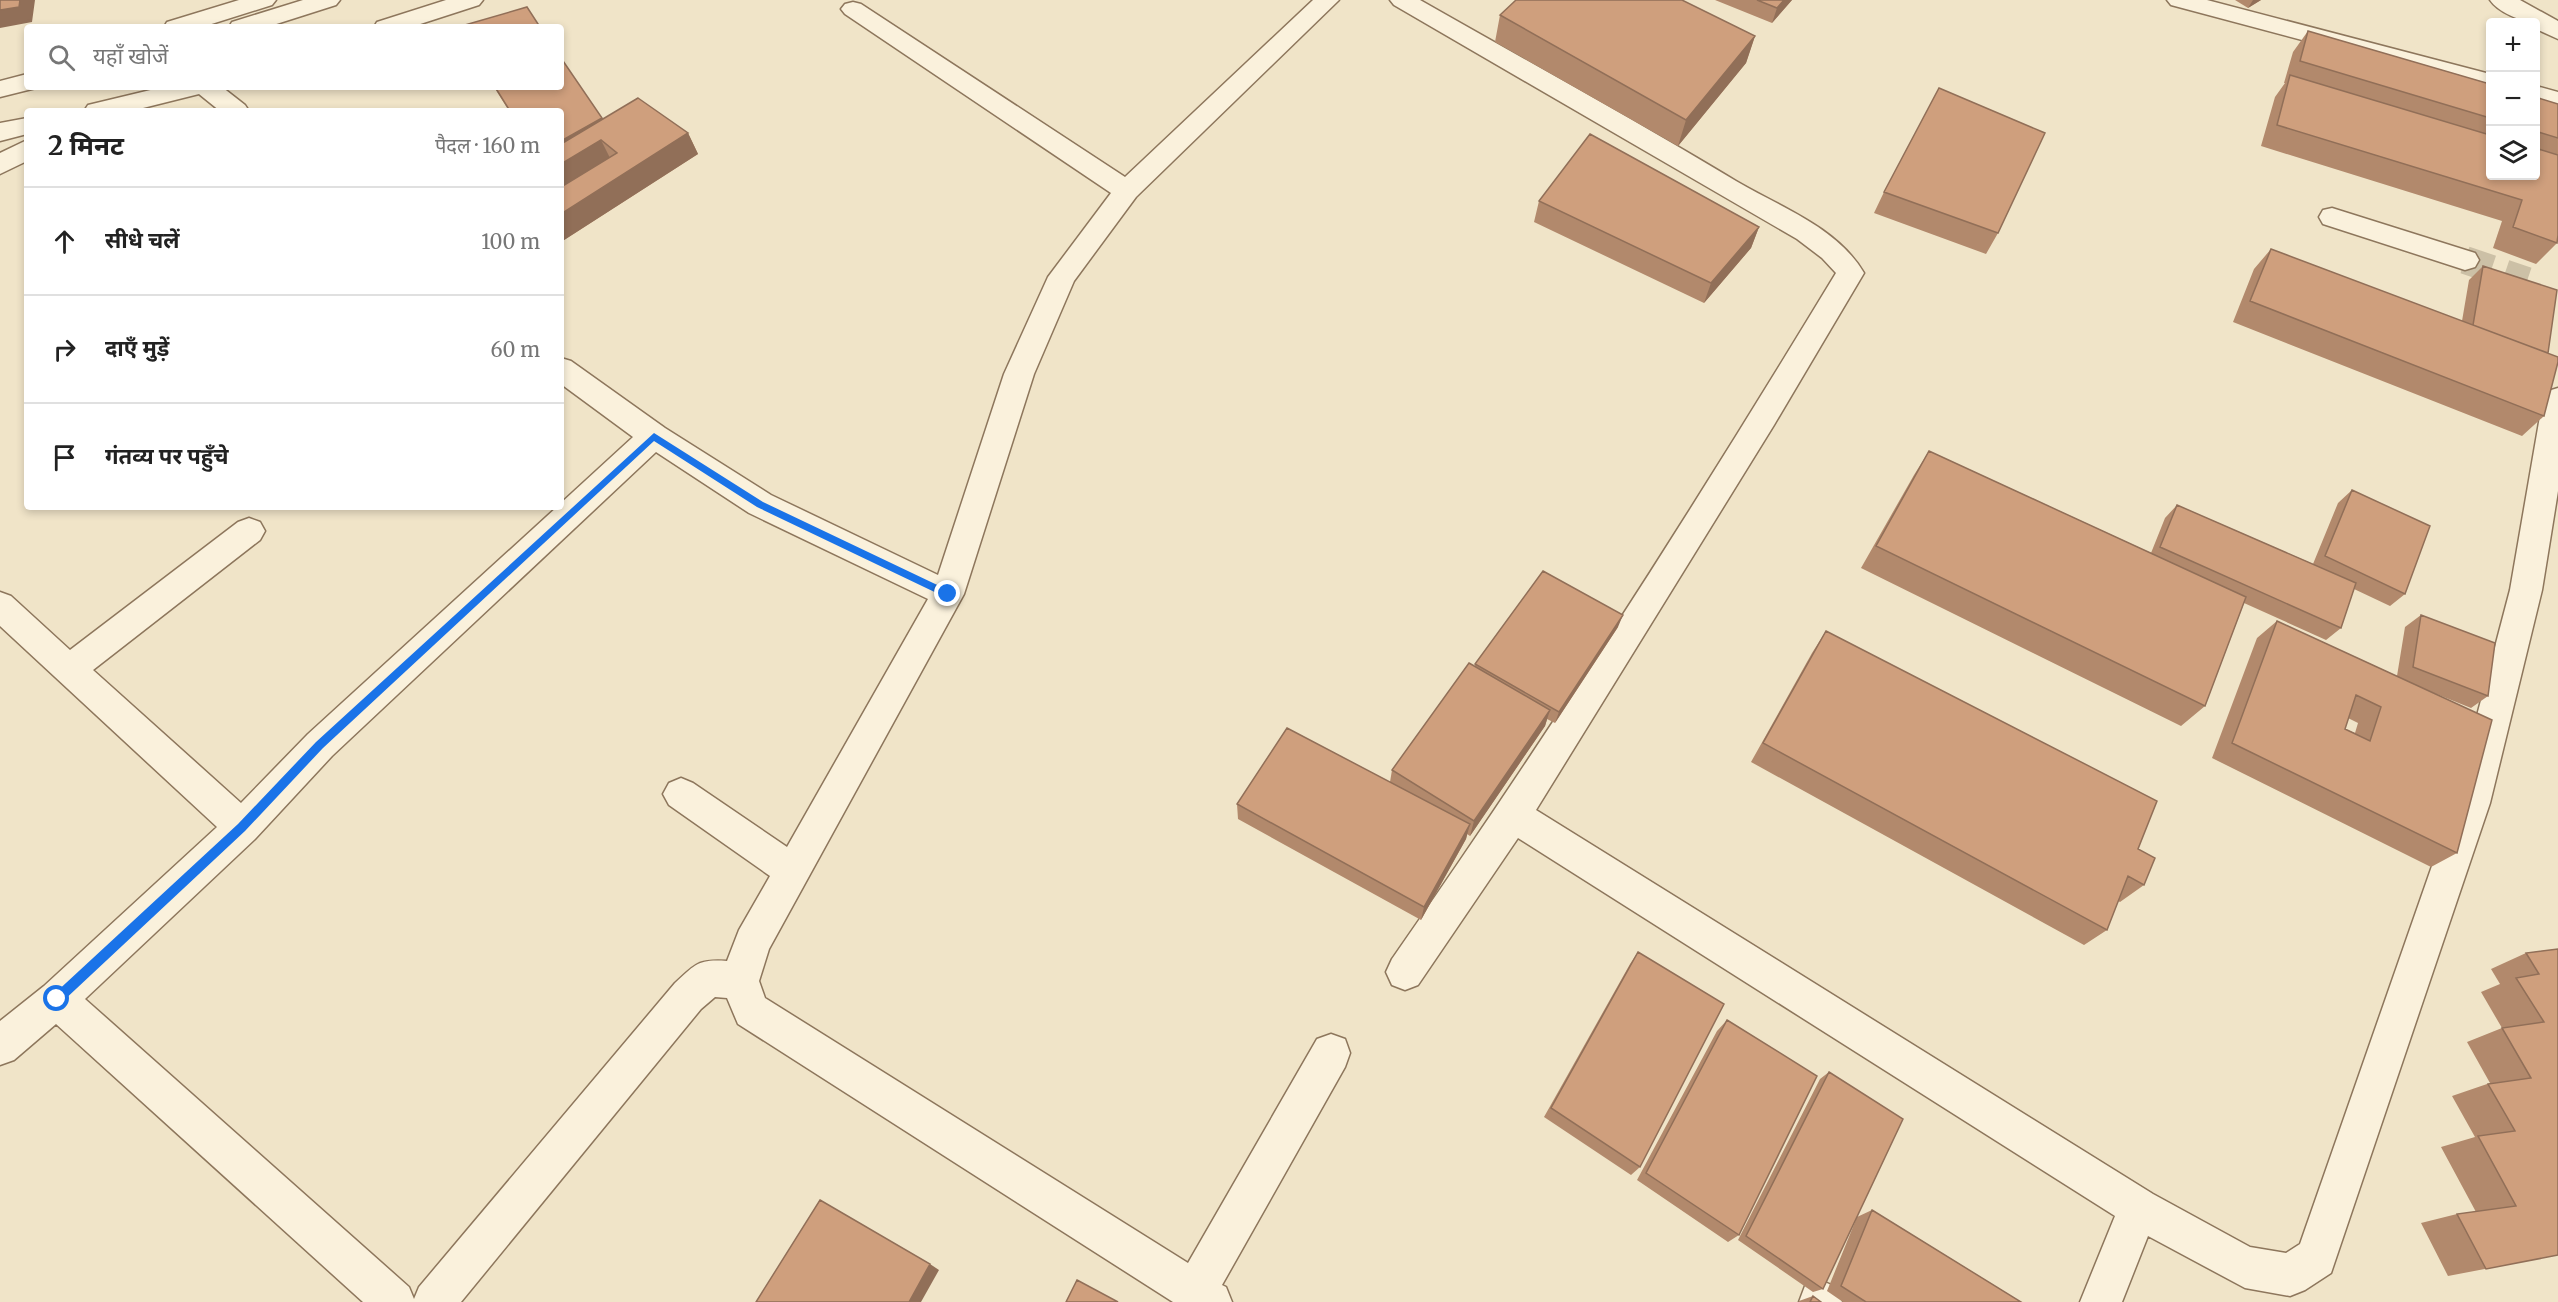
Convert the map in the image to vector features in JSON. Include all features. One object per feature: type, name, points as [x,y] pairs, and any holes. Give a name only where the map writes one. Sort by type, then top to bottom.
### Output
[{"type":"street","points":[[186,24],[264,0]]},
{"type":"street","points":[[250,24],[328,0]]},
{"type":"street","points":[[395,24],[471,0]]},
{"type":"street","points":[[1327,0],[1127,191],[1062,277],[1019,374],[948,594],[752,943],[740,981],[751,1011],[1203,1297],[1331,1053]]},
{"type":"street","points":[[1402,0],[1713,178],[1818,242],[1845,263],[1850,273],[1764,417],[1513,814],[1405,972]]},
{"type":"street","points":[[2179,0],[2486,81]]},
{"type":"street","points":[[2502,0],[2558,31]]},
{"type":"street","points":[[853,9],[1127,191]]},
{"type":"street","points":[[0,66],[24,61]]},
{"type":"street","points":[[0,89],[24,83]]},
{"type":"street","points":[[109,108],[184,90]]},
{"type":"street","points":[[210,90],[232,108]]},
{"type":"street","points":[[2540,95],[2558,100]]},
{"type":"street","points":[[0,132],[24,127]]},
{"type":"street","points":[[0,165],[24,151]]},
{"type":"street","points":[[2332,217],[2465,260]]},
{"type":"street","points":[[564,371],[654,436],[760,504],[948,594]]},
{"type":"street","points":[[1513,814],[2139,1208],[2245,1267],[2290,1275],[2316,1258],[2472,803],[2526,590],[2558,399]]},
{"type":"street","points":[[0,1046],[57,999],[242,827],[320,745],[654,436]]},
{"type":"street","points":[[70,669],[249,531]]},
{"type":"street","points":[[0,606],[242,827]]},
{"type":"street","points":[[681,794],[792,871]]},
{"type":"street","points":[[434,1302],[688,996],[708,978],[740,981]]},
{"type":"street","points":[[57,999],[394,1302]]},
{"type":"street","points":[[2101,1302],[2139,1208]]},
{"type":"building","points":[[0,0],[20,0],[19,7],[0,10]]},
{"type":"building","points":[[1516,0],[1682,0],[1755,36],[1686,120],[1500,15]]},
{"type":"building","points":[[1757,0],[1784,0],[1777,8]]},
{"type":"building","points":[[527,7],[538,24],[468,24]]},
{"type":"building","points":[[2308,31],[2486,83],[2486,117],[2300,61]]},
{"type":"building","points":[[564,62],[602,118],[564,139],[564,108],[508,108],[497,90],[564,90]]},
{"type":"building","points":[[2290,75],[2486,134],[2486,180],[2540,180],[2540,150],[2558,155],[2557,243],[2513,227],[2522,200],[2277,125]]},
{"type":"building","points":[[1939,88],[2045,133],[1998,233],[1884,192]]},
{"type":"building","points":[[638,98],[688,133],[564,212],[564,185],[617,153],[601,140],[564,162],[564,142]]},
{"type":"building","points":[[2540,99],[2558,104],[2558,138],[2540,133]]},
{"type":"building","points":[[1590,134],[1759,227],[1711,283],[1539,201]]},
{"type":"building","points":[[2271,249],[2558,357],[2544,416],[2250,301]]},
{"type":"building","points":[[2483,266],[2557,290],[2548,353],[2473,325]]},
{"type":"building","points":[[1929,451],[2246,597],[2205,706],[1876,546]]},
{"type":"building","points":[[2352,490],[2430,526],[2405,594],[2325,556]]},
{"type":"building","points":[[2177,505],[2356,583],[2341,628],[2160,547]]},
{"type":"building","points":[[1543,571],[1623,615],[1559,712],[1475,664]]},
{"type":"building","points":[[2421,615],[2495,643],[2488,696],[2413,667]]},
{"type":"building","points":[[2277,621],[2492,720],[2457,853],[2232,743]],"holes":[[[2356,695],[2381,707],[2370,741],[2345,729]]]},
{"type":"building","points":[[1826,631],[2157,801],[2138,849],[2155,858],[2144,885],[2128,876],[2107,930],[1763,743]]},
{"type":"building","points":[[1469,663],[1550,710],[1474,821],[1392,770]]},
{"type":"building","points":[[1287,728],[1470,824],[1424,907],[1237,804]]},
{"type":"building","points":[[2558,949],[2558,1255],[2486,1269],[2457,1214],[2516,1206],[2478,1136],[2515,1131],[2488,1084],[2531,1078],[2502,1028],[2544,1022],[2516,978],[2539,974],[2526,953]]},
{"type":"building","points":[[1638,952],[1724,1004],[1640,1167],[1551,1108]]},
{"type":"building","points":[[1727,1020],[1817,1076],[1739,1235],[1646,1173]]},
{"type":"building","points":[[1829,1072],[1903,1119],[1823,1289],[1746,1236]]},
{"type":"building","points":[[820,1200],[930,1264],[909,1302],[756,1302]]},
{"type":"building","points":[[1872,1210],[2021,1302],[1866,1302],[1841,1286]]},
{"type":"building","points":[[1077,1280],[1118,1302],[1066,1302]]},
{"type":"building","points":[[1813,1296],[1821,1302],[1810,1302]]},
{"type":"tunnel","points":[[2465,260],[2527,281]]},
{"type":"route","points":[[57,999],[242,827],[320,745],[654,436],[760,504],[948,594]]}]
